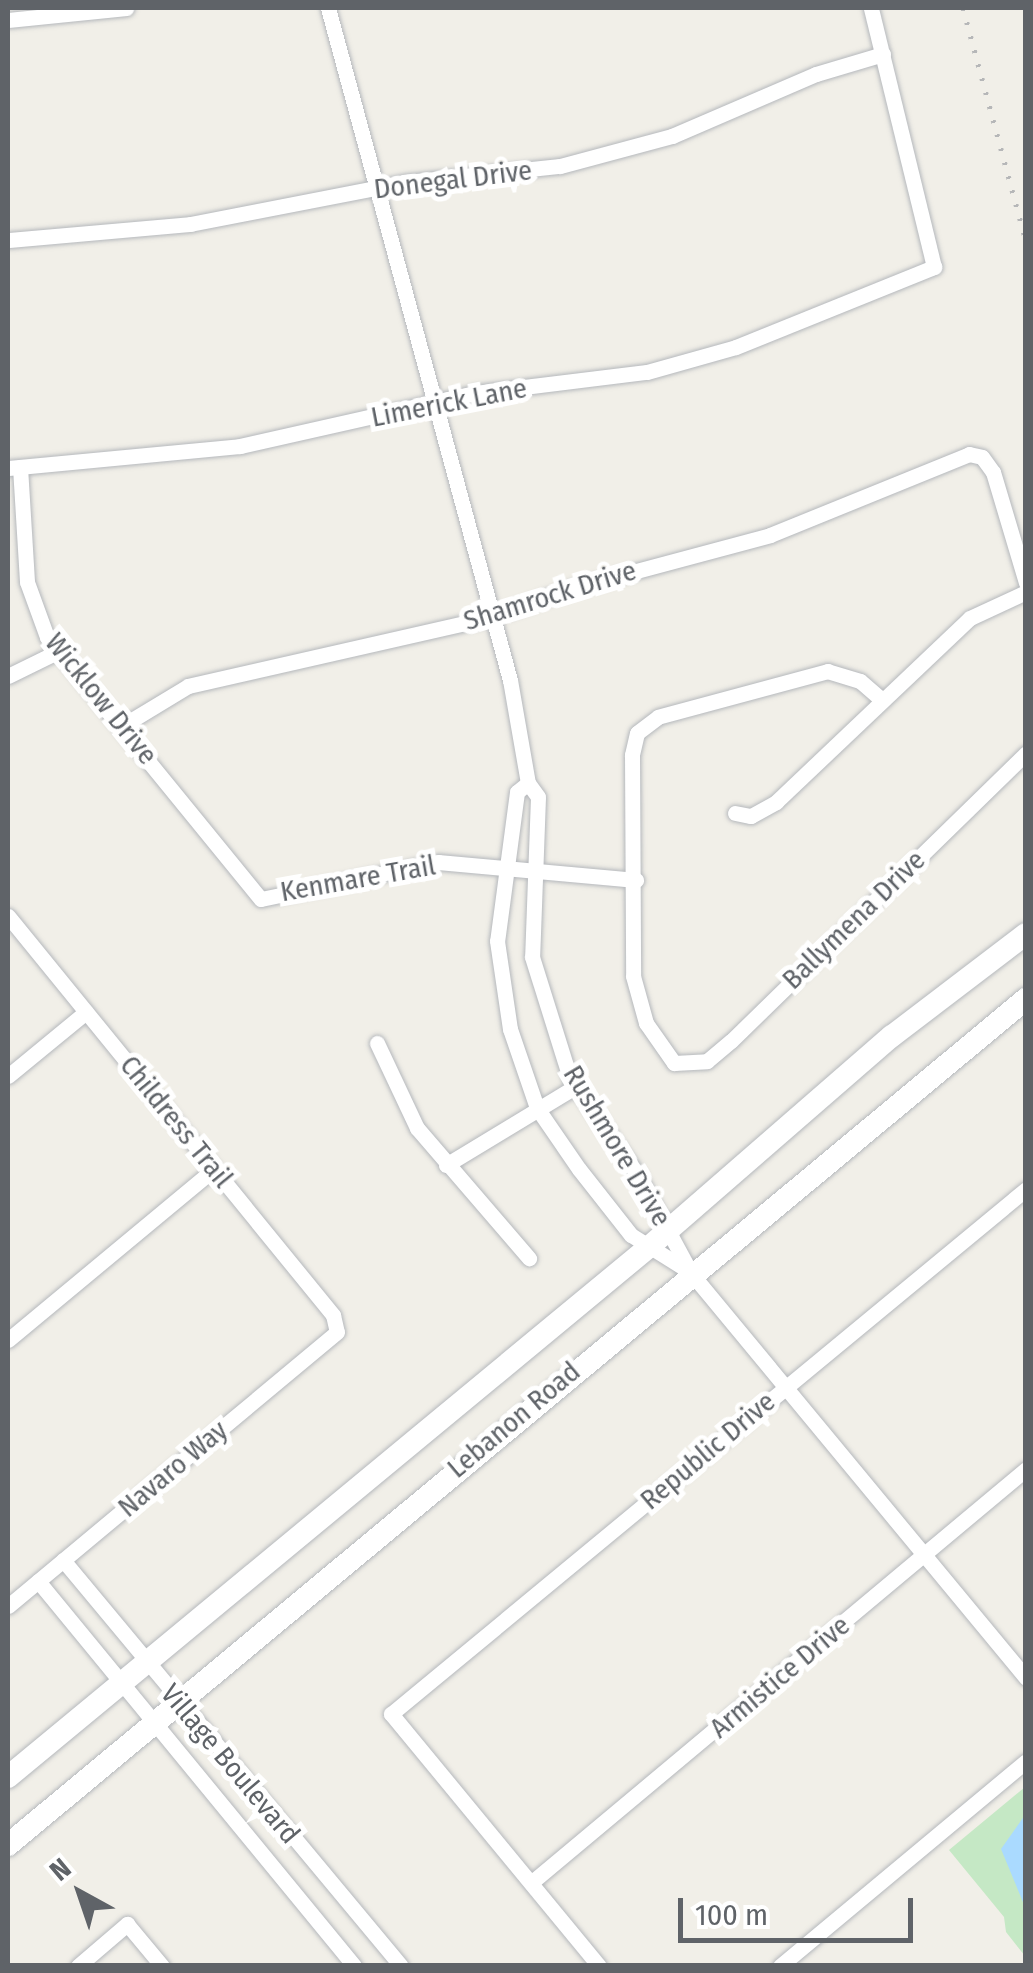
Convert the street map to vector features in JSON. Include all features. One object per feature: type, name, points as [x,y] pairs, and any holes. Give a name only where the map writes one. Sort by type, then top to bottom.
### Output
[{"type":"main road","name":"Lebanon Road","points":[[8,1777],[650,1246],[892,1036],[1026,934]]},
{"type":"main road","name":"Lebanon Road","points":[[8,1846],[691,1273],[1026,999]]},
{"type":"street","points":[[8,20],[126,8]]},
{"type":"street","name":"Rushmore Drive","points":[[328,8],[516,708],[528,783],[538,797],[532,957],[575,1086],[668,1230],[691,1273],[1026,1678]]},
{"type":"street","points":[[872,8],[883,54]]},
{"type":"street","name":"Donegal Drive","points":[[8,240],[41,242],[190,224],[377,189],[526,172],[630,150],[883,54]]},
{"type":"street","name":"Limerick Lane","points":[[14,468],[240,446],[436,406],[476,393],[621,377],[689,362],[934,267],[883,54]]},
{"type":"street","name":"Shamrock Drive","points":[[122,726],[188,686],[491,618],[569,589],[770,535],[953,457],[977,454],[993,472],[1026,583]]},
{"type":"street","name":"Wicklow Drive","points":[[14,468],[27,582],[58,652],[261,899]]},
{"type":"street","points":[[735,813],[751,816],[776,802],[978,612],[1026,592]]},
{"type":"street","points":[[8,676],[58,652]]},
{"type":"street","points":[[636,880],[632,755],[645,723],[828,670],[860,681],[882,700]]},
{"type":"street","name":"Ballymena Drive","points":[[636,880],[636,993],[651,1032],[674,1063],[706,1062],[1026,753]]},
{"type":"street","name":"Rushmore Drive","points":[[528,783],[517,792],[507,867],[500,984],[538,1108],[631,1235],[691,1273]]},
{"type":"street","name":"Kenmare Trail","points":[[261,899],[438,862],[636,880]]},
{"type":"street","name":"Childress Trail","points":[[8,916],[333,1315],[338,1332]]},
{"type":"street","points":[[8,1076],[86,1012]]},
{"type":"street","points":[[377,1043],[406,1110],[446,1165],[529,1258]]},
{"type":"street","points":[[446,1165],[575,1086]]},
{"type":"street","points":[[8,1340],[214,1169]]},
{"type":"street","name":"Republic Drive","points":[[532,1882],[391,1714],[1026,1189]]},
{"type":"street","name":"Navaro Way","points":[[8,1606],[338,1332]]},
{"type":"street","name":"Armistice Drive","points":[[532,1882],[924,1558],[1026,1468]]},
{"type":"street","name":"Village Boulevard","points":[[63,1560],[176,1702],[401,1966]]},
{"type":"street","name":"Village Boulevard","points":[[38,1580],[354,1966]]},
{"type":"street","points":[[780,1966],[1026,1761]]},
{"type":"street","points":[[216,1799],[241,1778]]},
{"type":"street","points":[[532,1882],[599,1966]]},
{"type":"street","points":[[78,1966],[127,1924],[162,1966]]},
{"type":"green space","points":[[1025,1787],[1025,1956],[1006,1932],[1004,1917],[949,1850]]},
{"type":"water","points":[[1025,1815],[1025,1907],[1001,1849]]},
{"type":"railway","points":[[963,8],[1026,241]]}]
